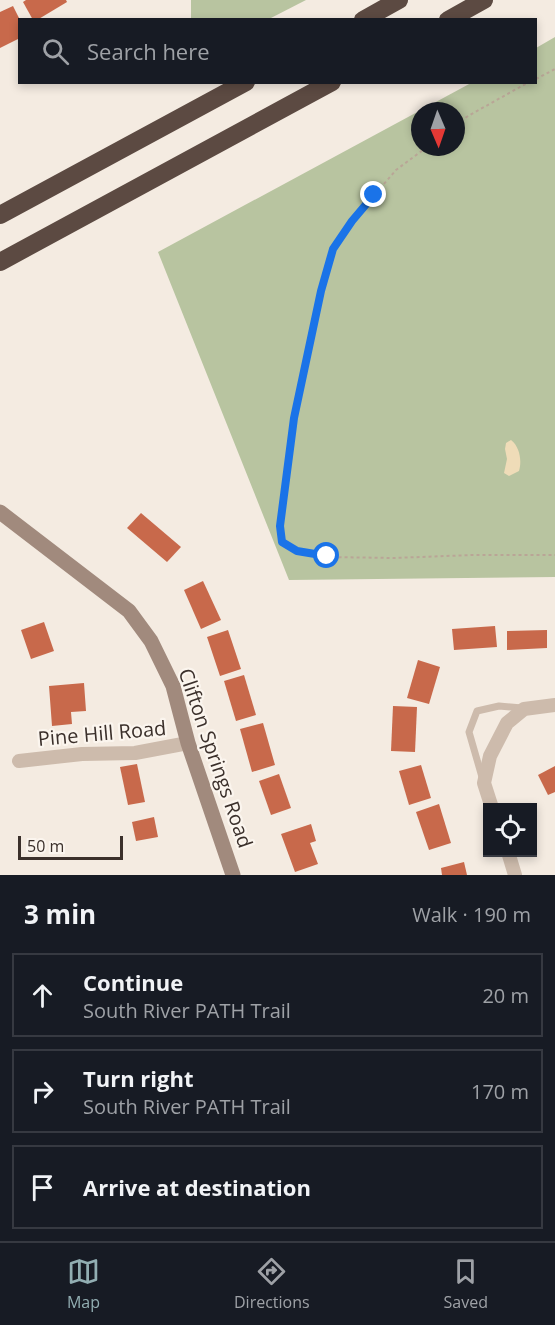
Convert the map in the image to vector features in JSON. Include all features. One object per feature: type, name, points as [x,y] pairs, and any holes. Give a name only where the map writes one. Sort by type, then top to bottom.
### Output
[{"type":"highway","points":[[367,18],[399,0]]},
{"type":"highway","points":[[452,18],[484,0]]},
{"type":"highway","points":[[0,215],[242,84]]},
{"type":"highway","points":[[0,262],[328,84]]},
{"type":"street","name":"Clifton Springs Road","points":[[0,512],[129,611],[151,641],[173,686],[188,743],[233,875]]},
{"type":"street","points":[[491,803],[484,783],[490,756],[507,723],[524,709],[555,705]]},
{"type":"street","name":"Pine Hill Road","points":[[19,761],[82,754],[135,753],[188,743]]},
{"type":"street","points":[[510,857],[515,875]]},
{"type":"lane","points":[[484,783],[469,732],[477,711],[499,706],[524,709]]},
{"type":"path","points":[[537,78],[555,69]]},
{"type":"path","points":[[465,118],[525,84]]},
{"type":"path","points":[[415,156],[396,170],[352,221],[333,249],[314,319],[294,418],[280,526],[282,542],[297,551],[327,556],[394,558],[555,555]]},
{"type":"green space","points":[[191,0],[306,0],[271,18],[191,18]]},
{"type":"green space","points":[[555,37],[555,577],[289,580],[158,252],[411,115],[411,156],[465,156],[465,102],[436,102],[469,84],[537,84],[537,47]]},
{"type":"sand","points":[[511,440],[520,454],[520,463],[519,471],[509,476],[504,473],[507,459],[505,449],[506,443]]},
{"type":"building","points":[[26,0],[66,0],[67,2],[40,18],[32,18],[23,2]]},
{"type":"building","points":[[13,6],[19,18],[18,39],[0,48],[0,12]]},
{"type":"building","points":[[141,513],[181,547],[167,562],[127,528]]},
{"type":"building","points":[[203,581],[221,620],[201,629],[184,590]]},
{"type":"building","points":[[44,622],[54,651],[31,659],[21,630]]},
{"type":"building","points":[[495,626],[497,647],[454,650],[452,629]]},
{"type":"building","points":[[228,630],[241,669],[220,676],[207,637]]},
{"type":"building","points":[[547,630],[547,648],[507,650],[507,631]]},
{"type":"building","points":[[418,660],[440,667],[429,704],[407,698]]},
{"type":"building","points":[[244,675],[256,715],[236,721],[224,681]]},
{"type":"building","points":[[84,683],[86,711],[71,712],[72,724],[52,726],[49,686]]},
{"type":"building","points":[[393,706],[417,707],[415,752],[391,751]]},
{"type":"building","points":[[263,723],[275,765],[252,772],[240,729]]},
{"type":"building","points":[[137,764],[145,802],[128,805],[120,767]]},
{"type":"building","points":[[421,765],[431,798],[409,805],[399,771]]},
{"type":"building","points":[[555,766],[555,792],[548,795],[538,775]]},
{"type":"building","points":[[279,774],[291,808],[271,815],[259,781]]},
{"type":"building","points":[[439,804],[451,843],[429,850],[416,812]]},
{"type":"building","points":[[154,817],[158,837],[136,841],[132,822]]},
{"type":"building","points":[[311,824],[316,841],[310,843],[318,864],[295,872],[281,834]]},
{"type":"building","points":[[464,862],[467,875],[442,875],[441,868]]},
{"type":"route","points":[[327,556],[297,551],[282,542],[280,526],[284,489],[294,418],[314,319],[333,249],[374,195]]}]
